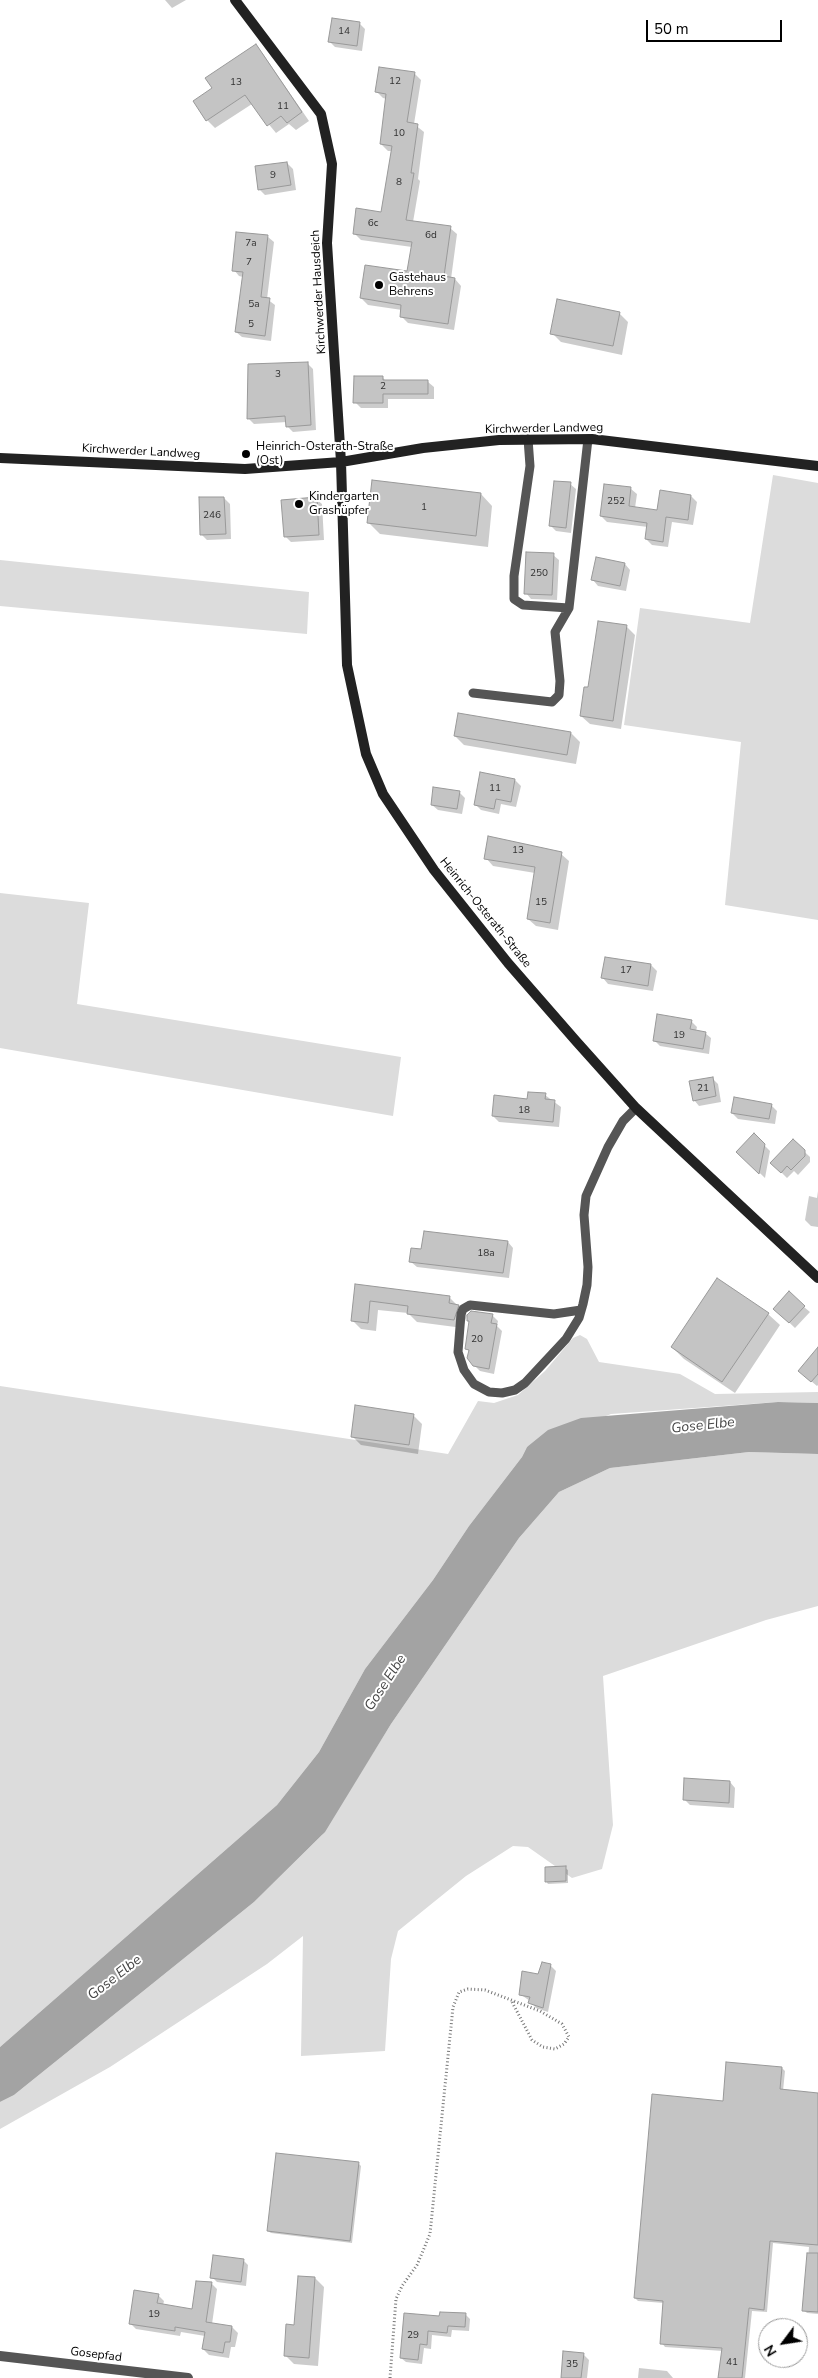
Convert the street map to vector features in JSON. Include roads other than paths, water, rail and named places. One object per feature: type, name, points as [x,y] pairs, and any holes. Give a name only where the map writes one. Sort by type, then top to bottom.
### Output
[{"type":"street","name":"Kirchwerder Hausdeich","points":[[235,0],[321,114],[332,164],[327,243],[341,462]]},
{"type":"street","name":"Kirchwerder Landweg","points":[[0,458],[245,470],[341,462],[423,448],[499,440],[588,439],[818,466]]},
{"type":"street","name":"Heinrich-Osterath-Straße","points":[[341,462],[347,665],[366,754],[383,794],[434,870],[502,955],[636,1108],[818,1278]]},
{"type":"street","name":"Gosepfad","points":[[0,2356],[188,2378]]},
{"type":"lane","points":[[528,439],[530,466],[514,576],[514,599],[523,605],[569,608]]},
{"type":"lane","points":[[473,693],[552,702],[558,695],[560,681],[555,632],[569,608],[588,439]]},
{"type":"lane","points":[[581,1310],[554,1314],[470,1305],[463,1308],[458,1352],[464,1370],[474,1384],[489,1392],[502,1393],[515,1390],[525,1383],[566,1339],[579,1318],[581,1310],[587,1285],[588,1267],[584,1215],[586,1196],[608,1147],[623,1121],[636,1108]]},
{"type":"water","name":"Gose Elbe","points":[[778,1402],[818,1403],[818,1454],[749,1452],[610,1468],[559,1492],[519,1538],[391,1724],[325,1832],[254,1902],[14,2095],[0,2102],[0,2047],[277,1805],[319,1752],[365,1669],[433,1580],[469,1526],[522,1457],[527,1447],[548,1430],[581,1418]]},
{"type":"place","name":"Gästehaus Behrens","points":[[379,285]]},
{"type":"place","name":"Heinrich-Osterath-Straße (Ost)","points":[[246,454]]},
{"type":"place","name":"Kindergarten Grashüpfer","points":[[299,504]]}]
